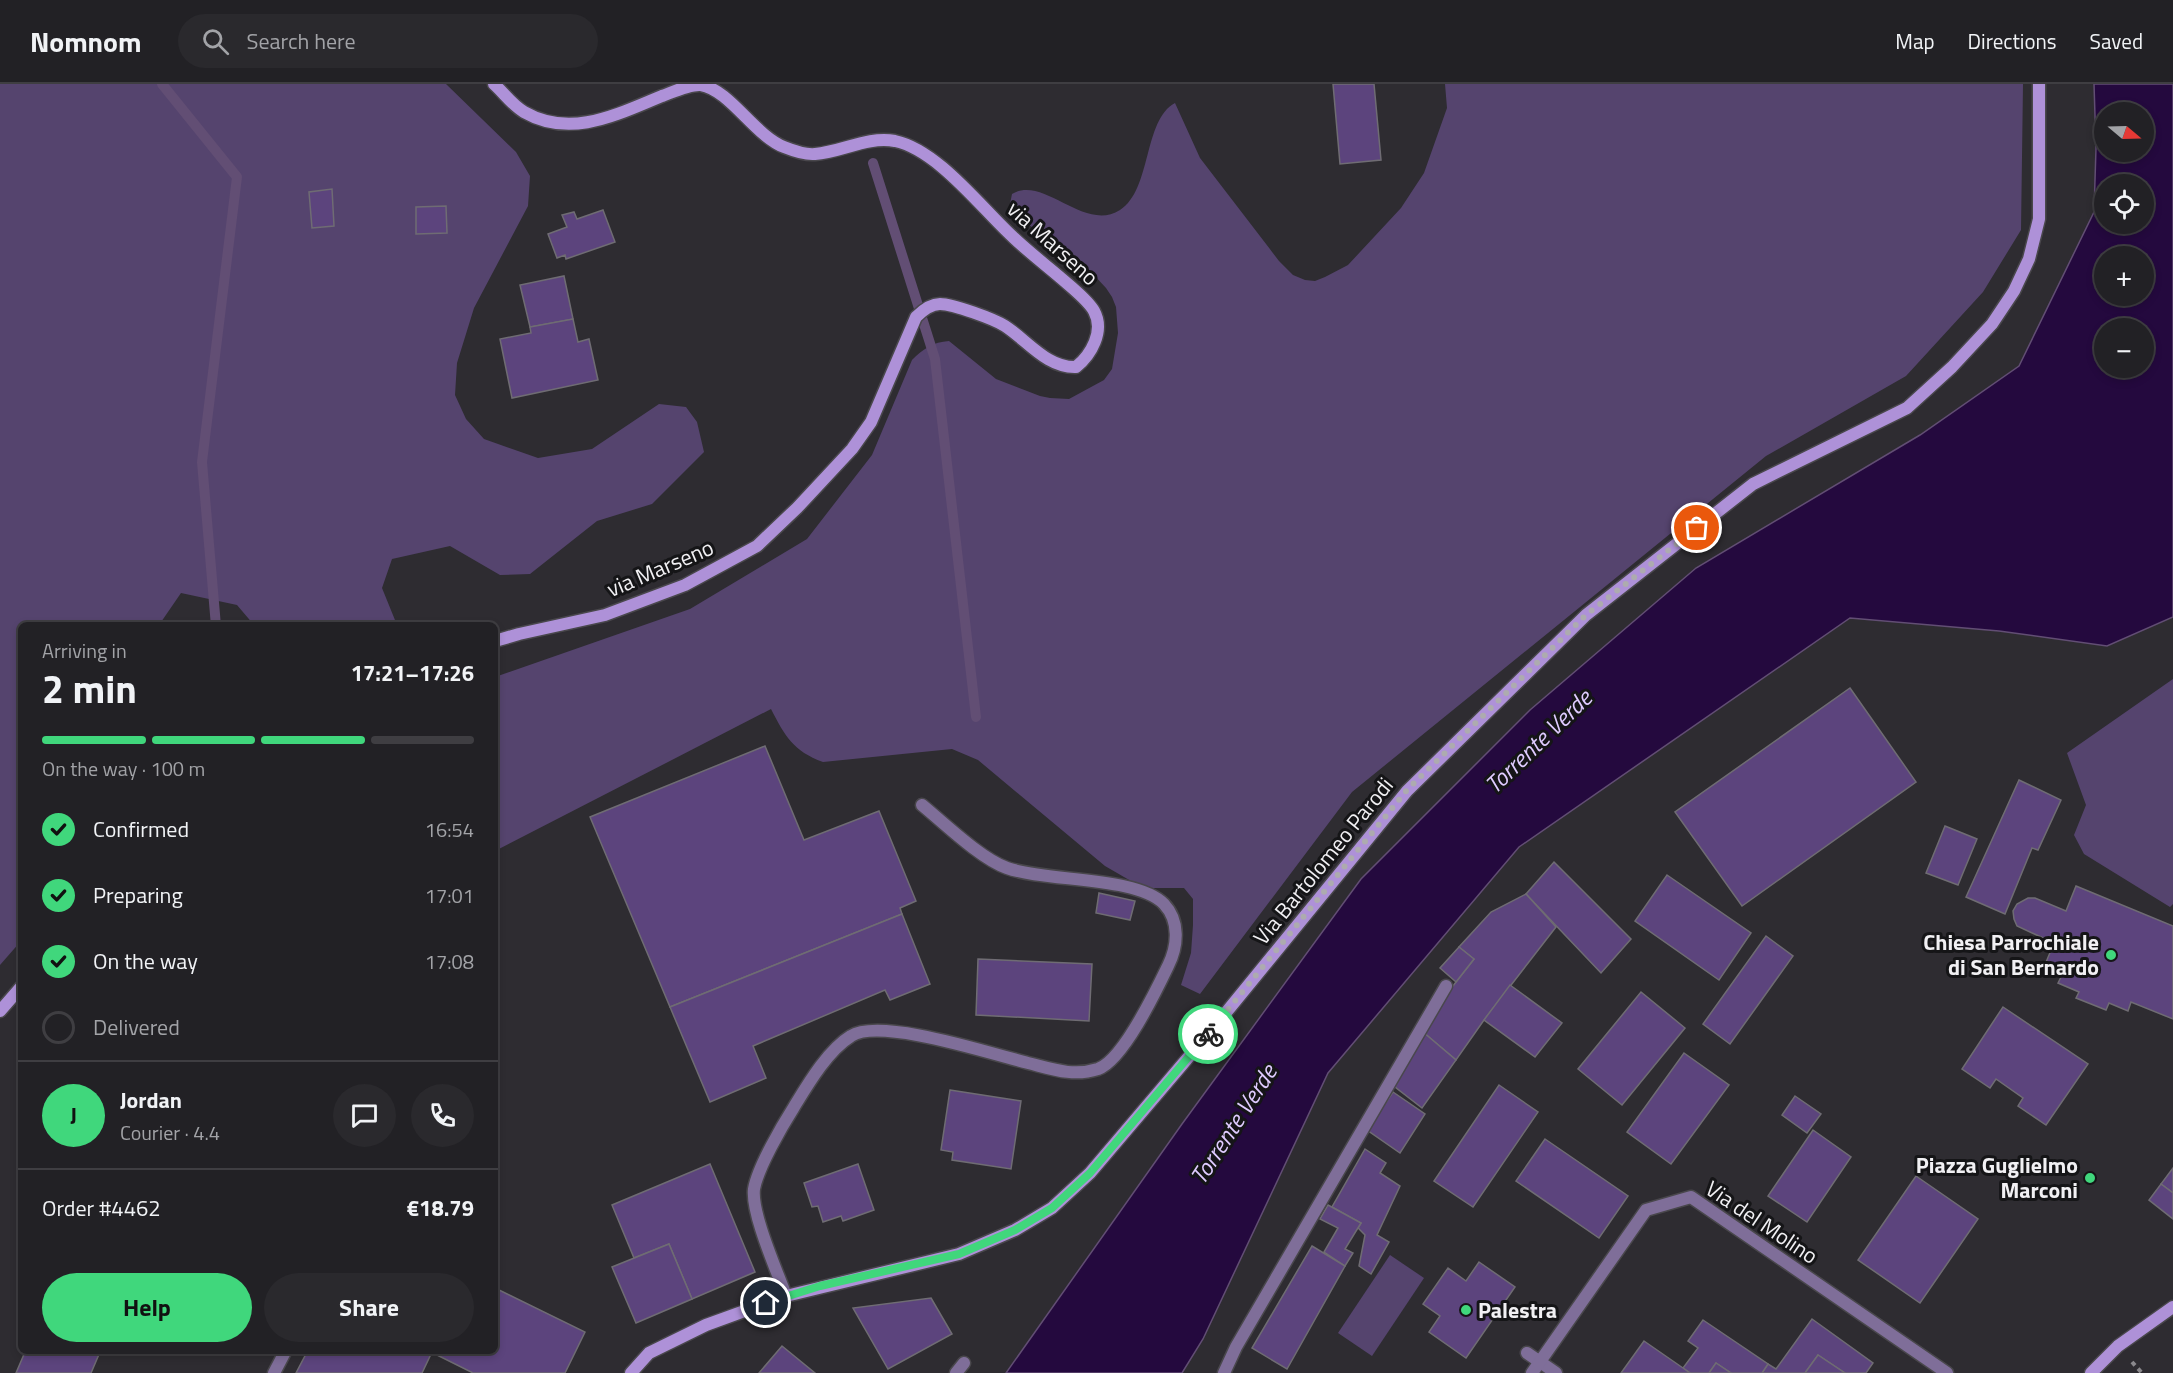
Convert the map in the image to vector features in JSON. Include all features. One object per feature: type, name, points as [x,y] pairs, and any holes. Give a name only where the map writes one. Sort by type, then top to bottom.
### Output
[{"type":"main road","name":"via Marseno","points":[[494,84],[522,111],[550,122],[571,124],[599,121],[666,95],[700,85],[713,89],[724,97],[767,138],[797,152],[814,154],[878,139],[897,142],[921,152],[941,166],[1014,239],[1070,285],[1091,307],[1098,320],[1097,333],[1089,354],[1076,367],[1068,368],[1052,363],[1004,325],[973,312],[941,304],[928,308],[916,317],[871,422],[852,449],[797,508],[757,546],[685,585],[605,615],[519,634],[498,641]]},
{"type":"main road","name":"Via Bartolomeo Parodi","points":[[632,1373],[649,1353],[706,1325],[786,1296],[959,1254],[1015,1230],[1052,1208],[1090,1173],[1222,1017],[1407,790],[1586,615],[1753,484],[1907,408],[1952,367],[1992,324],[2014,291],[2029,259],[2039,219],[2038,84]]},
{"type":"main road","points":[[0,1011],[18,990]]},
{"type":"main road","points":[[2091,1373],[2118,1346],[2173,1307]]},
{"type":"street","points":[[786,1296],[760,1223],[754,1200],[754,1189],[793,1110],[815,1074],[838,1046],[851,1035],[863,1030],[899,1030],[1067,1073],[1098,1069],[1113,1060],[1128,1039],[1169,964],[1174,949],[1176,938],[1173,917],[1163,902],[1133,888],[1007,868],[974,848],[922,805]]},
{"type":"street","points":[[1224,1373],[1236,1347],[1446,986]]},
{"type":"street","name":"Via del Molino","points":[[1540,1362],[1646,1210],[1691,1197],[1947,1373]]},
{"type":"street","points":[[1527,1353],[1556,1373]]},
{"type":"street","points":[[274,1373],[284,1354]]},
{"type":"street","points":[[1532,1373],[1540,1362]]},
{"type":"shaded area","points":[[0,84],[446,84],[516,152],[530,176],[528,206],[474,308],[457,363],[455,395],[466,419],[484,439],[538,458],[592,449],[659,404],[686,407],[697,422],[704,452],[652,504],[597,521],[530,574],[500,575],[450,546],[392,559],[382,588],[396,622],[251,622],[237,605],[181,593],[161,622],[18,622],[18,944],[0,965]]},
{"type":"shaded area","points":[[1445,84],[2023,84],[2021,230],[1983,292],[1906,376],[1766,456],[1352,792],[1200,994],[1181,985],[1191,953],[1193,925],[1193,899],[1184,888],[1143,888],[1105,866],[978,760],[952,749],[823,762],[804,753],[791,742],[771,709],[498,849],[498,676],[690,609],[807,539],[872,455],[912,360],[929,347],[949,341],[996,379],[1050,398],[1069,399],[1104,380],[1112,369],[1118,333],[1116,307],[1112,297],[1078,258],[1026,223],[1010,204],[1012,194],[1024,190],[1037,192],[1092,215],[1106,215],[1120,210],[1138,187],[1157,124],[1175,103],[1200,158],[1279,261],[1293,275],[1315,281],[1348,265],[1401,208],[1424,173],[1447,108]]},
{"type":"shaded area","points":[[2173,679],[2173,904],[2170,907],[2084,854],[2074,835],[2086,805],[2067,753]]},
{"type":"shaded area","points":[[1390,1255],[1424,1278],[1372,1356],[1338,1333]]},
{"type":"water","name":"Torrente Verde","points":[[2094,84],[2173,84],[2173,617],[2107,646],[1999,631],[1850,618],[1519,847],[1328,1073],[1203,1339],[1182,1373],[1006,1373],[1182,1124],[1361,879],[1530,710],[1696,568],[1920,435],[2019,366],[2094,212],[2094,234],[2154,234],[2154,174],[2095,174],[2096,162],[2154,162],[2154,102],[2095,102]]},
{"type":"building","points":[[1333,84],[1374,84],[1381,160],[1340,164]]},
{"type":"building","points":[[332,189],[334,226],[312,228],[309,192]]},
{"type":"building","points":[[446,206],[447,233],[416,234],[416,207]]},
{"type":"building","points":[[603,210],[615,242],[566,259],[565,255],[557,258],[548,234],[567,227],[562,215],[574,212],[577,219]]},
{"type":"building","points":[[564,276],[573,319],[530,327],[520,285]]},
{"type":"building","points":[[573,319],[578,342],[589,339],[598,380],[512,398],[500,339],[531,333],[530,327]]},
{"type":"building","points":[[1850,688],[1916,782],[1742,906],[1675,812]]},
{"type":"building","points":[[765,746],[804,840],[879,811],[916,901],[900,908],[902,914],[670,1007],[590,817]]},
{"type":"building","points":[[2019,780],[2061,800],[2038,850],[2032,848],[2005,914],[1966,897]]},
{"type":"building","points":[[1945,826],[1977,839],[1958,885],[1926,873]]},
{"type":"building","points":[[1554,862],[1631,939],[1601,973],[1526,894]]},
{"type":"building","points":[[1667,875],[1751,933],[1719,980],[1635,921]]},
{"type":"building","name":"Chiesa Parrochiale di San Bernardo","points":[[2076,886],[2173,926],[2173,1019],[2131,1002],[2128,1011],[2109,1003],[2106,1010],[2076,998],[2079,992],[2058,983],[2062,975],[2044,967],[2054,943],[2017,926],[2013,911],[2017,904],[2028,898],[2035,898],[2066,911]]},
{"type":"building","points":[[1099,893],[1135,901],[1130,920],[1096,913]]},
{"type":"building","points":[[1526,894],[1556,927],[1456,1060],[1423,1032],[1442,1000],[1474,959],[1459,947],[1491,912]]},
{"type":"building","points":[[902,914],[930,984],[890,1000],[885,990],[753,1046],[766,1078],[710,1102],[670,1007]]},
{"type":"building","points":[[1766,936],[1793,956],[1730,1044],[1703,1024]]},
{"type":"building","points":[[1459,947],[1474,959],[1456,982],[1440,968]]},
{"type":"building","points":[[978,959],[1092,964],[1089,1021],[976,1015]]},
{"type":"building","points":[[1510,985],[1562,1023],[1535,1057],[1484,1020]]},
{"type":"building","points":[[1641,992],[1685,1028],[1622,1105],[1578,1069]]},
{"type":"building","points":[[2003,1007],[2088,1064],[2046,1125],[2018,1106],[2023,1098],[1996,1079],[1990,1088],[1962,1069]]},
{"type":"building","points":[[1423,1032],[1456,1060],[1422,1108],[1395,1087]]},
{"type":"building","points":[[1684,1053],[1729,1085],[1671,1164],[1627,1132]]},
{"type":"building","points":[[1499,1085],[1538,1112],[1473,1207],[1434,1181]]},
{"type":"building","points":[[950,1090],[1021,1101],[1011,1169],[952,1160],[953,1152],[941,1150]]},
{"type":"building","points":[[1393,1092],[1425,1114],[1400,1153],[1367,1130]]},
{"type":"building","points":[[1795,1096],[1821,1114],[1807,1133],[1782,1115]]},
{"type":"building","points":[[1813,1130],[1851,1157],[1807,1222],[1768,1196]]},
{"type":"building","points":[[1545,1139],[1628,1196],[1599,1238],[1516,1181]]},
{"type":"building","points":[[1365,1149],[1386,1163],[1380,1173],[1400,1186],[1377,1235],[1389,1242],[1371,1274],[1359,1266],[1365,1235],[1358,1228],[1361,1223],[1332,1207]]},
{"type":"building","points":[[710,1164],[755,1272],[692,1299],[669,1244],[634,1258],[612,1205]]},
{"type":"building","points":[[858,1164],[874,1210],[843,1221],[841,1216],[823,1222],[818,1206],[812,1207],[804,1183]]},
{"type":"building","points":[[2173,1168],[2173,1193],[2161,1184]]},
{"type":"building","points":[[1916,1176],[1978,1219],[1920,1303],[1858,1260]]},
{"type":"building","points":[[2161,1184],[2173,1193],[2173,1219],[2149,1200]]},
{"type":"building","points":[[1328,1205],[1361,1223],[1345,1249],[1353,1253],[1345,1266],[1324,1252],[1338,1228],[1320,1219]]},
{"type":"building","points":[[669,1244],[692,1299],[636,1323],[612,1267]]},
{"type":"building","points":[[1312,1246],[1345,1266],[1287,1369],[1252,1348]]},
{"type":"building","name":"Palestra","points":[[1479,1262],[1515,1287],[1466,1358],[1429,1332],[1440,1316],[1423,1304],[1448,1268],[1466,1281]]},
{"type":"building","points":[[498,1289],[585,1332],[565,1373],[473,1373],[435,1354],[498,1354]]},
{"type":"building","points":[[931,1298],[952,1334],[888,1369],[853,1308]]},
{"type":"building","points":[[1812,1319],[1873,1363],[1866,1373],[1845,1373],[1818,1355],[1805,1373],[1762,1373],[1768,1364],[1776,1369]]},
{"type":"building","points":[[1703,1320],[1768,1364],[1762,1373],[1731,1373],[1716,1363],[1709,1373],[1690,1373],[1683,1368],[1698,1348],[1688,1341]]},
{"type":"building","points":[[1644,1341],[1683,1368],[1690,1373],[1621,1373]]},
{"type":"building","points":[[782,1346],[815,1373],[759,1373]]},
{"type":"building","points":[[24,1354],[99,1354],[91,1373],[16,1373]]},
{"type":"building","points":[[306,1354],[431,1354],[422,1373],[296,1373]]},
{"type":"building","points":[[1818,1355],[1845,1373],[1805,1373]]},
{"type":"building","points":[[1716,1363],[1731,1373],[1709,1373]]},
{"type":"waterway","points":[[162,84],[237,177],[202,462],[216,622]]},
{"type":"waterway","points":[[873,163],[935,359],[976,717]]},
{"type":"way so far","points":[[1208,1034],[1407,790],[1586,615],[1697,528]]},
{"type":"place","name":"Chiesa Parrochiale di San Bernardo","points":[[2111,955]]},
{"type":"place","name":"Piazza Guglielmo Marconi","points":[[2090,1178]]},
{"type":"place","name":"Palestra","points":[[1466,1310]]},
{"type":"route","points":[[766,1303],[820,1286],[959,1254],[1015,1230],[1052,1208],[1090,1173],[1208,1034]]}]
